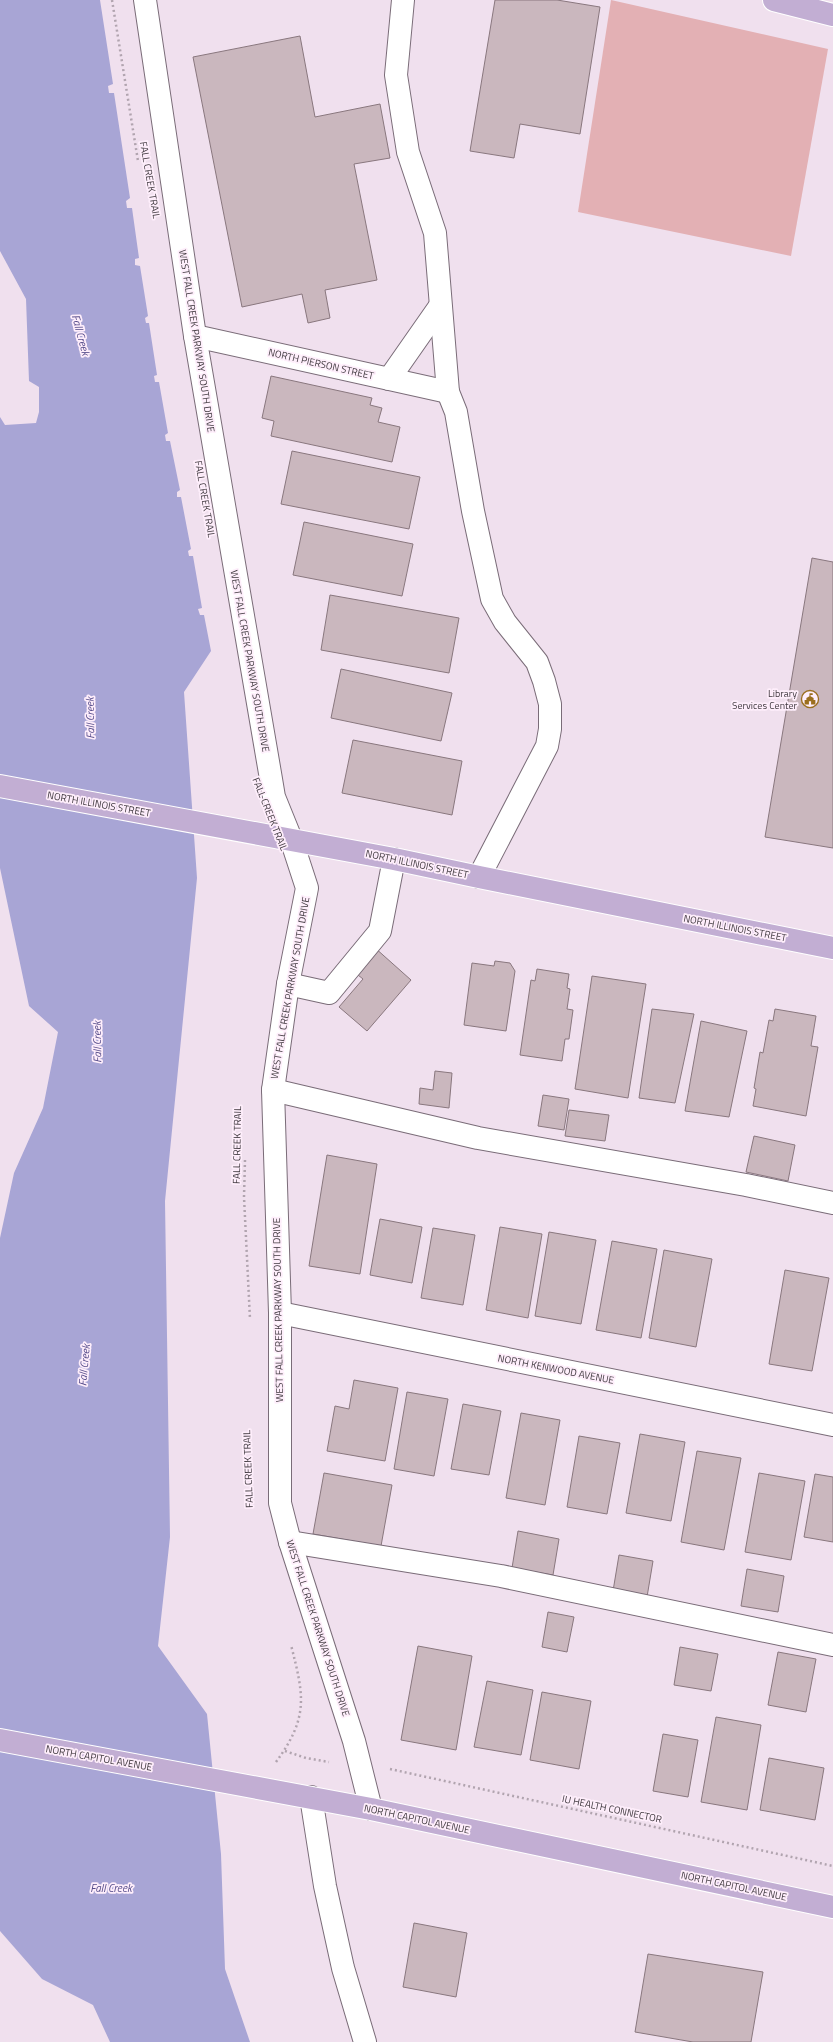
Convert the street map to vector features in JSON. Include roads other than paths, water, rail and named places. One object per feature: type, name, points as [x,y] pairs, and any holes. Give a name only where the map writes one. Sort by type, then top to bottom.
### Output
[{"type":"main road","points":[[774,0],[833,16]]},
{"type":"main road","name":"NORTH ILLINOIS STREET","points":[[0,786],[394,859],[833,948]]},
{"type":"main road","name":"NORTH CAPITOL AVENUE","points":[[0,1740],[311,1797],[833,1904]]},
{"type":"street","name":"WEST FALL CREEK PARKWAY SOUTH DRIVE","points":[[145,0],[195,336],[274,797],[291,839],[306,888],[288,984],[273,1090],[280,1313],[280,1503],[290,1542],[354,1741],[371,1809]]},
{"type":"street","points":[[404,0],[396,75],[408,152],[435,233],[448,392],[456,412],[473,511],[492,599],[505,622],[536,662],[544,681],[550,704],[550,729],[547,746],[479,877]]},
{"type":"street","points":[[389,379],[440,306]]},
{"type":"street","name":"NORTH PIERSON STREET","points":[[195,336],[448,392]]},
{"type":"street","points":[[288,984],[329,993],[380,930],[394,859]]},
{"type":"street","points":[[273,1090],[478,1138],[746,1185],[833,1203]]},
{"type":"street","name":"NORTH KENWOOD AVENUE","points":[[280,1313],[833,1425]]},
{"type":"street","points":[[290,1542],[501,1576],[833,1645]]},
{"type":"street","points":[[311,1797],[325,1886],[344,1968],[365,2042]]},
{"type":"water","name":"Fall Creek","points":[[0,0],[100,0],[113,84],[108,86],[109,93],[114,93],[130,198],[126,201],[127,208],[132,208],[139,258],[135,259],[135,265],[140,266],[148,316],[145,318],[146,323],[149,323],[157,375],[154,376],[155,382],[159,382],[168,433],[165,435],[166,441],[170,441],[180,490],[177,492],[177,497],[181,497],[191,549],[188,551],[189,556],[193,556],[202,608],[198,609],[200,615],[204,615],[211,651],[184,692],[197,878],[165,1201],[170,1537],[158,1646],[207,1714],[221,1854],[225,1969],[250,2042],[110,2042],[93,2005],[42,1979],[0,1931],[0,1238],[14,1173],[43,1108],[58,1032],[29,1006],[0,868],[0,417],[5,425],[36,423],[39,412],[39,387],[29,381],[26,299],[0,251]]},
{"type":"place","name":"Library Services Center","points":[[810,699]]}]
